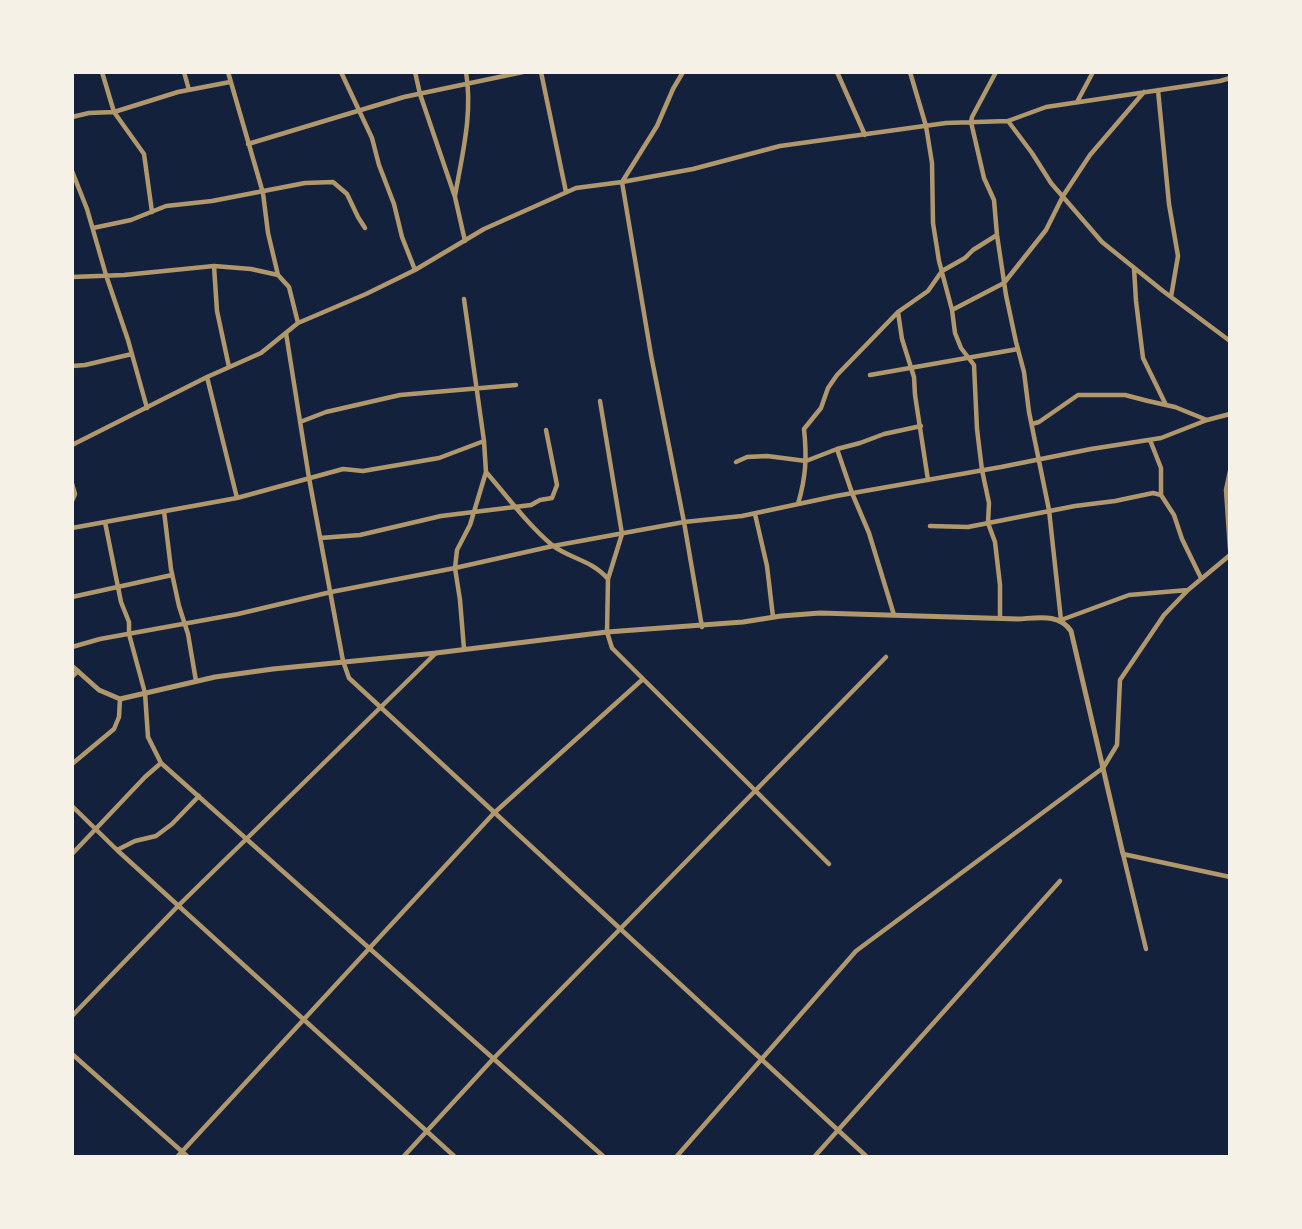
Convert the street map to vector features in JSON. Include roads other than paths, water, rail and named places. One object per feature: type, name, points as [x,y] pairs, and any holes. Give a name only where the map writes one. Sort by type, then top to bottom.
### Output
[{"type":"street","points":[[102,72],[114,112],[144,154],[152,212]]},
{"type":"street","points":[[184,72],[188,90]]},
{"type":"street","points":[[228,72],[248,144],[264,192],[268,233],[278,275],[289,287],[298,322]]},
{"type":"street","points":[[341,72],[372,138],[379,165],[394,204],[402,237],[415,270]]},
{"type":"street","points":[[415,72],[420,94],[455,197],[465,240]]},
{"type":"street","points":[[455,197],[467,131],[468,84],[466,72]]},
{"type":"street","points":[[248,144],[420,94],[523,72]]},
{"type":"street","points":[[541,72],[566,192]]},
{"type":"street","points":[[683,72],[673,89],[657,126],[622,182],[651,355],[684,522],[702,626]]},
{"type":"street","points":[[837,72],[865,135]]},
{"type":"street","points":[[910,72],[926,126],[932,162],[933,223],[952,310],[955,333],[961,348],[974,365],[977,429],[982,470],[989,503],[988,522],[996,551],[1000,585],[1000,618]]},
{"type":"street","points":[[996,72],[971,122],[984,178],[994,200],[1004,283],[1024,372],[1048,510],[1061,620]]},
{"type":"street","points":[[1077,102],[1092,72]]},
{"type":"street","points":[[72,445],[207,377],[261,353],[298,322],[366,294],[415,270],[465,240],[502,221],[576,188],[693,169],[780,146],[946,123],[1008,121],[1046,107],[1230,78]]},
{"type":"street","points":[[72,117],[89,113],[114,112],[188,90],[230,82]]},
{"type":"street","points":[[1158,90],[1169,204],[1178,256],[1171,297]]},
{"type":"street","points":[[952,310],[1004,283],[1046,230],[1063,196],[1090,155],[1144,92]]},
{"type":"street","points":[[1008,121],[1051,183],[1102,242],[1230,341]]},
{"type":"street","points":[[72,171],[93,228],[147,408]]},
{"type":"street","points":[[93,228],[131,220],[166,206],[212,201],[305,183],[334,182],[347,194],[365,228]]},
{"type":"street","points":[[798,504],[805,482],[804,429],[821,408],[828,388],[837,375],[898,312],[928,291],[942,271],[965,258],[973,250],[997,235]]},
{"type":"street","points":[[72,277],[124,275],[214,266],[251,269],[278,275]]},
{"type":"street","points":[[214,266],[217,311],[230,367]]},
{"type":"street","points":[[1134,268],[1143,358],[1166,405]]},
{"type":"street","points":[[464,299],[484,441],[486,472],[470,525],[457,550],[456,568],[464,649]]},
{"type":"street","points":[[898,312],[902,339],[914,377],[928,480]]},
{"type":"street","points":[[286,333],[309,478],[343,661],[349,678],[866,1156]]},
{"type":"street","points":[[870,375],[1018,349]]},
{"type":"street","points":[[72,366],[85,365],[132,354]]},
{"type":"street","points":[[207,377],[237,498]]},
{"type":"street","points":[[300,422],[326,412],[400,395],[516,384]]},
{"type":"street","points":[[1032,424],[1039,422],[1078,396],[1125,395],[1166,405],[1207,420]]},
{"type":"street","points":[[600,401],[622,534],[608,579],[607,632],[612,648],[829,864]]},
{"type":"street","points":[[72,647],[129,634],[185,625],[331,592],[456,568],[553,546],[684,522],[755,514],[852,493],[1160,438],[1207,420],[1230,414]]},
{"type":"street","points":[[736,462],[747,457],[767,456],[806,461],[884,434],[921,426]]},
{"type":"street","points":[[320,538],[360,535],[441,516],[474,511],[532,506],[540,500],[552,498],[556,485],[546,430]]},
{"type":"street","points":[[1150,440],[1161,468],[1161,495],[1174,515],[1182,539],[1201,578]]},
{"type":"street","points":[[72,528],[237,498],[343,469],[363,471],[432,460],[484,441]]},
{"type":"street","points":[[837,449],[852,493],[869,533],[894,615]]},
{"type":"street","points":[[1230,471],[1226,490],[1230,549]]},
{"type":"street","points":[[486,472],[553,546],[602,572],[608,579]]},
{"type":"street","points":[[72,484],[75,494],[72,501]]},
{"type":"street","points":[[930,526],[968,527],[988,522],[1009,520],[1048,510],[1153,494],[1161,495]]},
{"type":"street","points":[[164,511],[172,575],[185,625],[196,682]]},
{"type":"street","points":[[755,514],[767,566],[773,617]]},
{"type":"street","points":[[105,522],[121,602],[129,622],[129,634],[144,694],[148,737],[161,763],[602,1156]]},
{"type":"street","points":[[677,1156],[856,951],[1103,768],[1117,745],[1120,680],[1164,615],[1201,578],[1230,555]]},
{"type":"street","points":[[72,598],[172,575]]},
{"type":"street","points":[[1061,620],[1129,595],[1188,590]]},
{"type":"street","points":[[72,666],[99,690],[120,699],[233,674],[343,661],[436,653],[607,632],[702,626],[820,613],[1051,618],[1061,620],[1071,632],[1146,949]]},
{"type":"street","points":[[72,1016],[178,906],[436,653]]},
{"type":"street","points":[[404,1156],[493,1059],[886,657]]},
{"type":"street","points":[[72,677],[78,671]]},
{"type":"street","points":[[178,1156],[494,813],[643,679]]},
{"type":"street","points":[[72,764],[114,729],[119,717],[120,699]]},
{"type":"street","points":[[72,854],[95,828],[161,763]]},
{"type":"street","points":[[117,850],[135,841],[156,836],[172,824],[198,796]]},
{"type":"street","points":[[72,806],[178,906],[454,1156]]},
{"type":"street","points":[[1123,854],[1230,877]]},
{"type":"street","points":[[815,1156],[1060,881]]},
{"type":"street","points":[[72,1054],[187,1156]]}]
